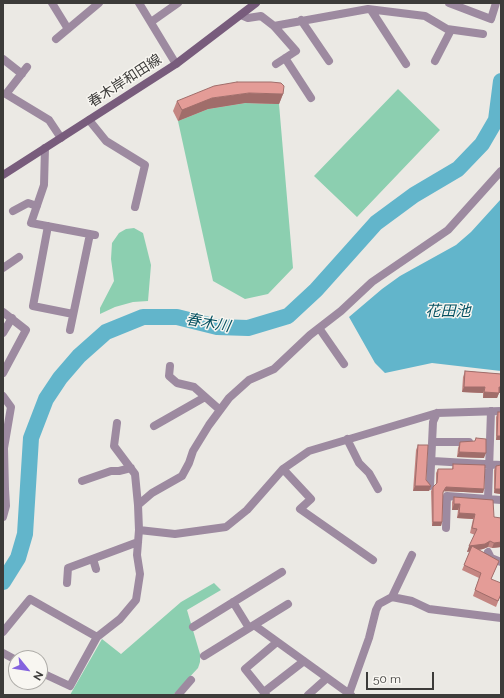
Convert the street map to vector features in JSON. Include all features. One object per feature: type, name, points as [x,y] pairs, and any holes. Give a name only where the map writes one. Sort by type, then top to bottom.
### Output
[{"type":"main road","name":"春木岸和田線","points":[[3,175],[176,64],[256,3]]},
{"type":"street","points":[[52,3],[68,29]]},
{"type":"street","points":[[56,39],[99,3]]},
{"type":"street","points":[[139,3],[176,64]]},
{"type":"street","points":[[151,22],[178,3]]},
{"type":"street","points":[[449,3],[491,19],[496,3]]},
{"type":"street","points":[[274,26],[354,10],[371,10],[425,16],[451,30],[483,34]]},
{"type":"street","points":[[371,10],[406,64]]},
{"type":"street","points":[[240,16],[248,18],[261,16],[274,26],[296,50],[276,64]]},
{"type":"street","points":[[301,20],[329,61]]},
{"type":"street","points":[[435,62],[451,30]]},
{"type":"street","points":[[285,58],[311,98]]},
{"type":"street","points":[[3,59],[25,71],[6,94],[49,120],[62,138]]},
{"type":"street","points":[[90,120],[106,142],[146,165],[135,208]]},
{"type":"street","points":[[46,148],[44,185],[31,223],[92,235],[70,330]]},
{"type":"street","points":[[138,505],[152,493],[182,476],[193,451],[229,398],[249,380],[274,369],[372,282],[448,230],[501,171]]},
{"type":"street","points":[[13,210],[28,203],[37,206]]},
{"type":"street","points":[[48,226],[33,306],[73,314]]},
{"type":"street","points":[[3,268],[19,257]]},
{"type":"street","points":[[3,312],[26,330],[3,373]]},
{"type":"street","points":[[3,333],[12,318]]},
{"type":"street","points":[[319,328],[344,364]]},
{"type":"street","points":[[170,366],[169,376],[177,383],[194,387],[220,410]]},
{"type":"street","points":[[3,396],[11,407],[4,448],[4,489],[6,506],[3,517]]},
{"type":"street","points":[[154,426],[205,397]]},
{"type":"street","points":[[488,499],[491,411]]},
{"type":"street","points":[[139,530],[175,534],[226,527],[247,510],[283,469],[309,451],[437,413],[501,411]]},
{"type":"street","points":[[430,486],[433,461],[433,422],[437,413]]},
{"type":"street","points":[[48,676],[70,686],[97,637],[120,619],[136,600],[140,574],[138,554],[138,505],[135,474],[114,446],[117,423]]},
{"type":"street","points":[[347,439],[359,463],[369,473],[378,489]]},
{"type":"street","points":[[433,442],[469,442]]},
{"type":"street","points":[[433,461],[501,466]]},
{"type":"street","points":[[82,480],[110,471],[119,472],[130,468]]},
{"type":"street","points":[[283,469],[311,499],[300,509],[373,560]]},
{"type":"street","points":[[446,528],[447,496],[501,500]]},
{"type":"street","points":[[67,583],[68,568],[138,542]]},
{"type":"street","points":[[488,552],[491,558],[501,562]]},
{"type":"street","points":[[233,602],[252,626],[350,694],[369,638],[376,610],[379,604],[392,597],[412,555]]},
{"type":"street","points":[[93,559],[96,569]]},
{"type":"street","points":[[193,627],[282,572]]},
{"type":"street","points":[[392,597],[412,601],[429,609],[450,610],[501,618]]},
{"type":"street","points":[[3,632],[30,599],[97,637]]},
{"type":"street","points":[[204,656],[288,604]]},
{"type":"street","points":[[277,642],[245,669],[265,694],[304,661]]},
{"type":"street","points":[[308,695],[327,678]]},
{"type":"street","points":[[178,695],[191,680]]},
{"type":"green space","points":[[398,89],[440,130],[357,217],[314,176]]},
{"type":"green space","points":[[245,103],[279,104],[293,268],[268,294],[245,299],[213,281],[178,121],[208,109]]},
{"type":"green space","points":[[134,228],[143,233],[151,265],[148,301],[133,302],[115,307],[100,314],[100,308],[114,281],[111,259],[112,243],[119,233],[126,229]]},
{"type":"green space","points":[[214,583],[221,590],[187,610],[200,654],[200,662],[198,668],[173,695],[70,695],[102,639],[121,654],[181,602]]},
{"type":"water","name":"花田池","points":[[501,199],[501,371],[432,363],[385,373],[375,363],[349,317],[400,276],[456,245],[471,232]]},
{"type":"building","points":[[237,82],[281,83],[284,86],[283,94],[249,93],[212,98],[182,110],[177,101],[214,86]]},
{"type":"building","points":[[465,371],[501,374],[501,387],[499,387],[499,393],[484,392],[485,387],[464,387]]},
{"type":"building","points":[[498,412],[501,412],[501,436],[497,436]]},
{"type":"building","points":[[476,438],[486,439],[486,453],[459,452],[460,442],[475,441]]},
{"type":"building","points":[[418,445],[428,445],[426,480],[431,486],[415,486]]},
{"type":"building","points":[[453,464],[485,465],[484,489],[446,487],[443,492],[442,522],[433,522],[433,487],[437,483],[438,469],[453,469]]},
{"type":"building","points":[[501,465],[501,489],[495,489],[496,466]]},
{"type":"building","points":[[454,497],[493,500],[494,517],[501,518],[501,542],[494,543],[490,541],[485,544],[469,546],[477,529],[472,528],[475,514],[459,513],[460,504],[454,504]]},
{"type":"building","points":[[472,546],[499,561],[491,579],[501,583],[501,594],[498,601],[475,590],[481,573],[464,565]]},
{"type":"waterway","name":"春木川","points":[[3,582],[18,558],[25,534],[31,438],[46,399],[60,378],[79,356],[106,332],[143,317],[177,317],[217,327],[248,328],[288,316],[316,290],[376,223],[414,195],[458,169],[482,144],[496,120],[501,81]]}]
